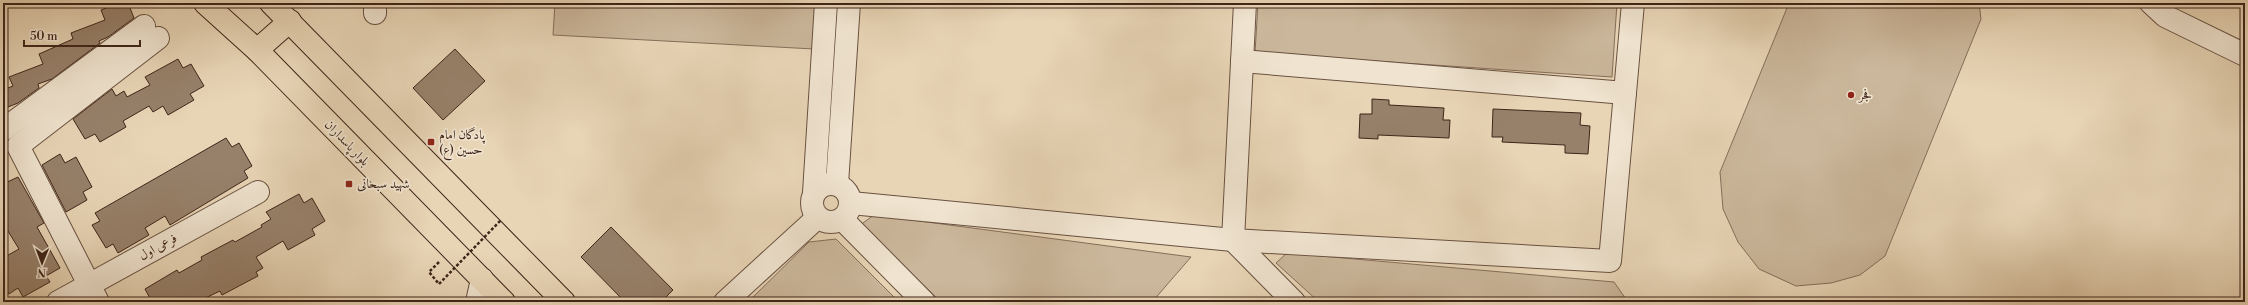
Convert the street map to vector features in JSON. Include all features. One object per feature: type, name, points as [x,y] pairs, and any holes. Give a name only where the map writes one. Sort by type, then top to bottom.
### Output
[{"type":"main road","name":"بلوار پاسداران","points":[[204,3],[257,50],[504,302]]},
{"type":"main road","points":[[271,3],[564,302]]},
{"type":"main road","points":[[257,50],[290,21]]},
{"type":"street","points":[[826,3],[812,206],[818,217],[830,222],[847,211],[1233,240],[1610,261],[1632,3]]},
{"type":"street","points":[[837,184],[849,3]]},
{"type":"street","points":[[1245,3],[1233,240],[1294,302]]},
{"type":"street","points":[[2151,3],[2165,16],[2245,55]]},
{"type":"street","points":[[3,130],[151,32],[18,146],[92,294]]},
{"type":"street","points":[[1242,61],[1625,93]]},
{"type":"street","points":[[814,193],[824,185],[837,184],[847,191],[847,211],[924,302]]},
{"type":"street","name":"فرعی اول","points":[[58,302],[92,294],[258,192]]},
{"type":"street","points":[[725,302],[818,217]]},
{"type":"street","points":[[476,302],[482,279]]},
{"type":"path","points":[[429,272],[440,284],[501,220]]},
{"type":"shaded area","points":[[555,3],[653,6],[653,3],[817,3],[814,49],[553,35]]},
{"type":"shaded area","points":[[1258,3],[1617,3],[1612,77],[1255,53]]},
{"type":"shaded area","name":"فجر","points":[[1789,3],[1979,3],[1981,19],[1885,256],[1860,275],[1831,283],[1796,286],[1759,269],[1738,242],[1723,209],[1720,172]]},
{"type":"shaded area","points":[[874,215],[1191,257],[1152,302],[941,302],[860,225]]},
{"type":"shaded area","points":[[836,239],[899,302],[748,302],[809,242]]},
{"type":"shaded area","points":[[1287,253],[1614,282],[1628,302],[1319,302],[1276,263]]},
{"type":"building","points":[[118,3],[128,3],[134,18],[108,37],[99,41],[100,43],[52,79],[38,84],[39,88],[18,103],[3,109],[3,90],[13,86],[9,77],[43,64],[39,54],[73,39],[71,33],[105,20],[101,10]]},
{"type":"building","points":[[455,49],[485,81],[443,120],[413,88]]},
{"type":"building","points":[[178,59],[183,68],[191,64],[204,86],[190,94],[194,100],[168,115],[163,106],[153,112],[149,106],[123,121],[126,127],[100,142],[95,134],[85,139],[73,119],[112,89],[116,96],[124,91],[127,97],[150,85],[145,77]]},
{"type":"building","points":[[1372,99],[1389,100],[1389,105],[1444,108],[1443,120],[1450,120],[1449,138],[1378,135],[1378,139],[1359,138],[1360,114],[1372,114]]},
{"type":"building","points":[[1493,109],[1581,113],[1580,125],[1590,126],[1588,154],[1565,153],[1565,145],[1502,142],[1503,137],[1492,137]]},
{"type":"building","points":[[226,138],[232,147],[239,143],[252,166],[244,171],[248,178],[170,225],[165,216],[145,228],[149,235],[118,253],[113,244],[106,248],[92,225],[100,221],[95,213]]},
{"type":"building","points":[[60,154],[65,163],[76,157],[92,187],[83,192],[87,200],[66,212],[42,165]]},
{"type":"building","points":[[18,177],[44,223],[37,227],[60,268],[46,276],[50,282],[23,297],[18,288],[9,294],[7,290],[3,292],[3,258],[19,249],[3,223],[3,184]]},
{"type":"building","points":[[299,194],[304,203],[312,198],[325,221],[312,229],[315,235],[288,250],[283,241],[256,257],[263,268],[256,272],[258,276],[222,295],[220,291],[197,302],[152,302],[145,289],[177,270],[179,273],[202,260],[201,257],[233,240],[235,242],[262,227],[261,225],[271,219],[266,212]]},
{"type":"building","points":[[611,227],[673,290],[661,302],[625,302],[581,257]]},
{"type":"place","name":"فجر","points":[[1851,95]]},
{"type":"place","name":"پادگان امام حسین (ع)","points":[[431,142]]},
{"type":"place","name":"شهید سبحانی","points":[[349,184]]}]
